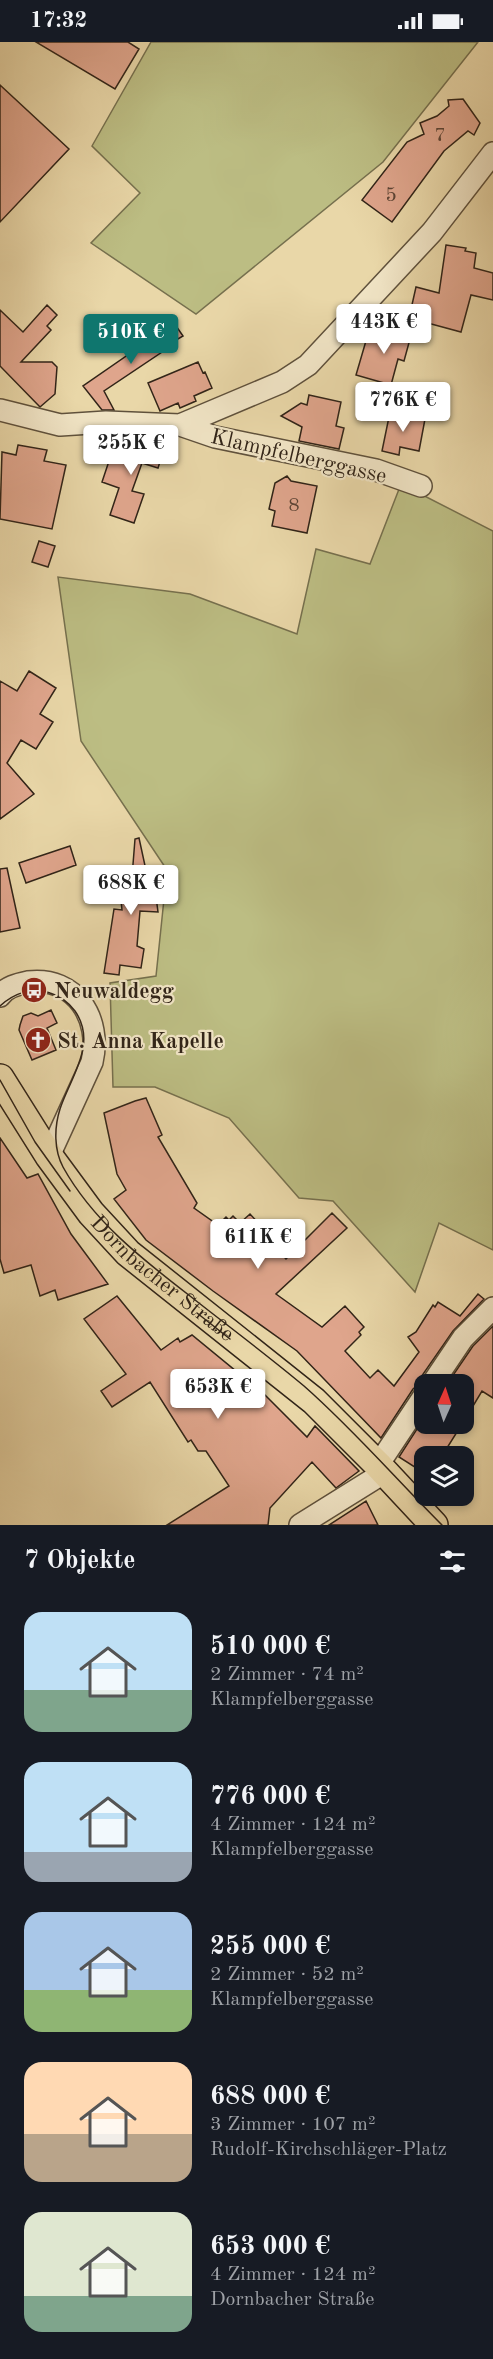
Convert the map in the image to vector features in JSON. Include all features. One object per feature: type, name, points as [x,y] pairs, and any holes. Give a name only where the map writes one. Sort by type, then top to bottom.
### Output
[{"type":"main road","name":"Dornbacher Straße","points":[[0,1078],[49,1155],[91,1213],[128,1253],[302,1391],[382,1468],[434,1525]]},
{"type":"street","points":[[180,425],[282,382],[308,365],[432,232],[493,153]]},
{"type":"street","name":"Klampfelberggasse","points":[[0,410],[50,424],[106,422],[180,425],[215,437],[376,470],[421,486]]},
{"type":"street","points":[[0,996],[4,990],[22,983],[43,981],[54,984],[77,998],[92,1020],[95,1048],[92,1062],[49,1155]]},
{"type":"street","points":[[439,1374],[463,1338],[493,1308]]},
{"type":"street","points":[[300,1525],[382,1468],[414,1413]]},
{"type":"green space","points":[[151,42],[478,42],[383,162],[196,314],[91,243],[140,193],[92,146]]},
{"type":"green space","points":[[401,484],[493,531],[493,1250],[439,1223],[415,1292],[333,1201],[299,1198],[229,1118],[155,1087],[113,1087],[110,983],[156,976],[167,870],[81,741],[58,577],[190,594],[297,634],[316,549],[370,564]]},
{"type":"building","points":[[36,42],[128,42],[139,49],[115,89]]},
{"type":"building","points":[[0,85],[69,149],[0,222]]},
{"type":"building","points":[[463,99],[480,123],[474,135],[468,131],[444,151],[392,222],[362,200],[407,142],[424,134],[420,123],[437,116],[449,106],[448,100]]},
{"type":"building","points":[[446,245],[466,248],[465,251],[476,253],[474,268],[493,273],[493,300],[471,295],[461,332],[409,318],[416,287],[439,293]]},
{"type":"building","points":[[47,305],[57,315],[47,326],[51,330],[21,362],[52,362],[57,367],[55,394],[40,407],[0,366],[0,310],[23,332]]},
{"type":"building","points":[[174,323],[183,336],[104,391],[114,410],[102,410],[83,386]]},
{"type":"building","points":[[394,323],[413,328],[404,361],[398,359],[391,385],[356,375],[368,334],[389,340]]},
{"type":"building","points":[[198,362],[212,388],[194,396],[196,401],[180,408],[178,403],[160,411],[148,383]]},
{"type":"building","points":[[309,395],[341,402],[336,426],[344,428],[339,449],[299,441],[302,427],[281,416],[301,403],[307,405]]},
{"type":"building","points":[[390,412],[425,419],[419,451],[400,447],[399,455],[382,451]]},
{"type":"building","points":[[139,436],[164,443],[164,449],[158,468],[142,463],[132,491],[144,494],[134,523],[110,515],[119,488],[102,482],[113,449],[133,456]]},
{"type":"building","points":[[18,445],[47,450],[44,461],[66,465],[52,529],[0,519],[2,452],[16,455]]},
{"type":"building","points":[[287,476],[291,481],[317,486],[307,533],[272,526],[275,511],[269,509],[275,483]]},
{"type":"building","points":[[39,541],[55,546],[48,567],[32,562]]},
{"type":"building","points":[[29,671],[56,688],[40,714],[53,722],[36,749],[21,740],[7,763],[34,794],[0,819],[0,681],[17,691]]},
{"type":"building","points":[[139,838],[147,875],[153,874],[158,912],[140,911],[137,946],[144,949],[141,968],[120,965],[119,975],[104,973],[114,909],[122,910],[119,881],[132,877],[135,839]]},
{"type":"building","points":[[70,846],[76,865],[26,883],[19,863]]},
{"type":"building","points":[[7,868],[20,928],[0,932],[0,869]]},
{"type":"building","name":"St. Anna Kapelle","points":[[51,1010],[57,1023],[47,1028],[56,1050],[32,1060],[19,1030],[23,1016],[31,1013],[38,1016]]},
{"type":"building","points":[[146,1098],[162,1135],[158,1137],[197,1203],[194,1208],[218,1225],[226,1217],[229,1220],[233,1216],[240,1223],[250,1214],[262,1227],[259,1230],[286,1259],[332,1213],[347,1228],[276,1294],[322,1327],[345,1306],[364,1327],[359,1332],[361,1335],[345,1351],[370,1378],[378,1370],[394,1386],[419,1352],[408,1337],[416,1332],[433,1305],[435,1307],[438,1302],[460,1316],[478,1294],[484,1299],[453,1331],[423,1374],[414,1374],[414,1388],[381,1438],[297,1351],[146,1240],[114,1199],[126,1190],[117,1174],[104,1113]]},
{"type":"building","points":[[0,1138],[27,1178],[38,1174],[71,1234],[108,1284],[58,1300],[55,1290],[40,1296],[31,1265],[4,1273],[0,1259]]},
{"type":"building","points":[[117,1296],[161,1350],[178,1338],[180,1342],[192,1335],[264,1394],[307,1437],[315,1426],[359,1471],[336,1488],[312,1462],[270,1508],[268,1525],[167,1525],[229,1486],[206,1451],[198,1451],[191,1440],[188,1442],[150,1382],[112,1407],[101,1391],[126,1374],[84,1319]]},
{"type":"building","points":[[493,1326],[493,1398],[482,1391],[474,1404],[474,1374],[454,1374],[473,1346]]},
{"type":"building","points":[[414,1434],[456,1434],[448,1446],[414,1446],[414,1467],[399,1457]]},
{"type":"building","points":[[366,1501],[378,1525],[329,1525]]},
{"type":"tram line","points":[[0,1006],[23,992],[43,991],[67,1003],[75,1011],[81,1023],[84,1036],[83,1048],[60,1109],[56,1139],[63,1167],[89,1205],[137,1253],[322,1402],[442,1525]]},
{"type":"tram line","points":[[0,1080],[35,1142],[70,1191]]},
{"type":"tram line","points":[[197,1313],[230,1339]]},
{"type":"place","name":"Neuwaldegg","points":[[34,990]]},
{"type":"place","name":"St. Anna Kapelle","points":[[38,1040]]}]
